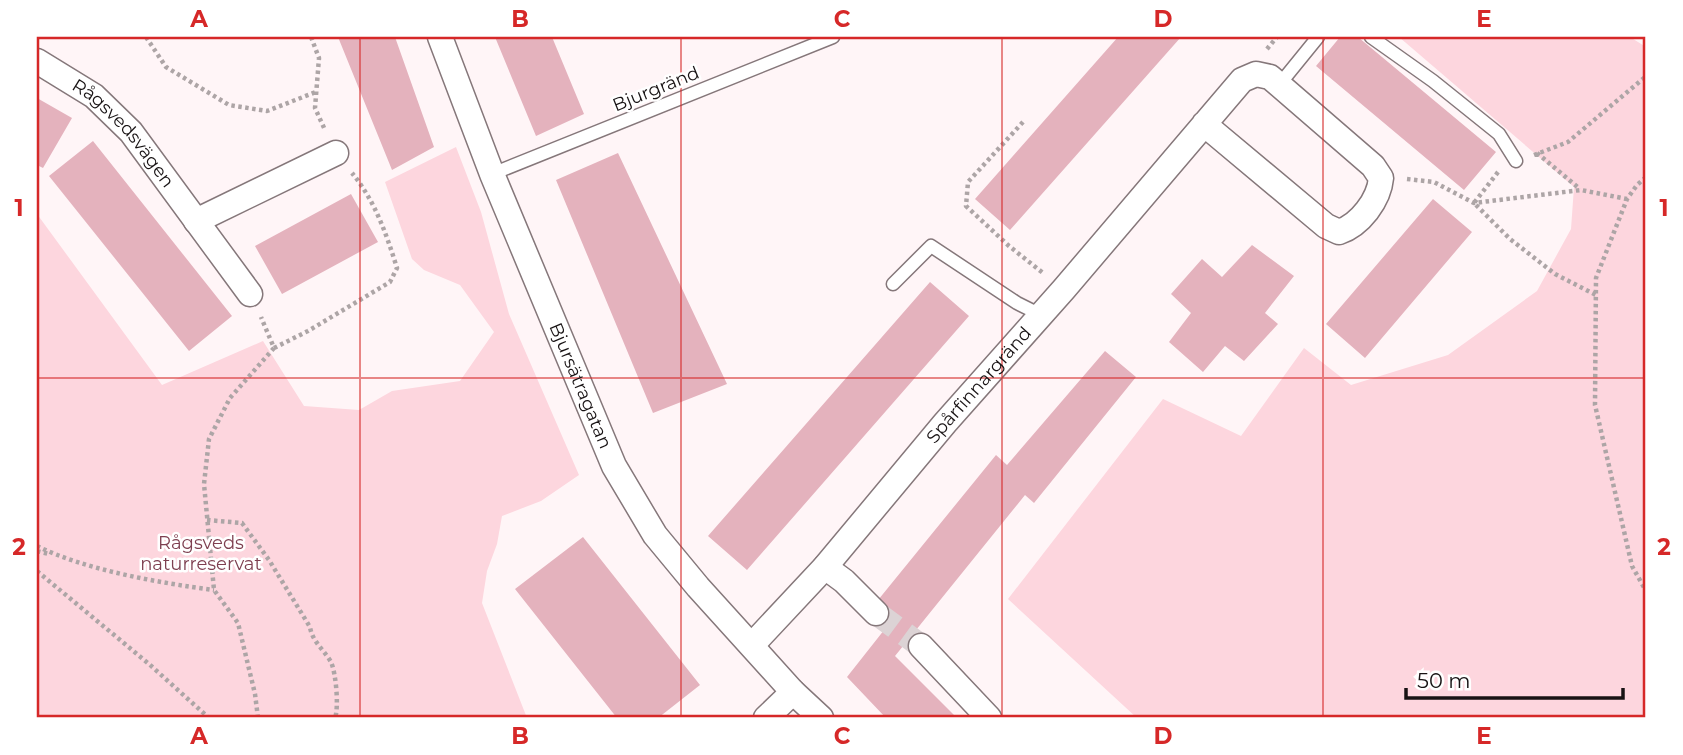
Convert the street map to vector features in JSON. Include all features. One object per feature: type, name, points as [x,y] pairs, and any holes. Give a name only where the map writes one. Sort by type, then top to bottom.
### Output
[{"type":"street","name":"Bjursätragatan","points":[[440,37],[492,174],[614,466],[655,535],[793,692],[821,718]]},
{"type":"street","name":"Rågsvedsvägen","points":[[37,61],[94,96],[131,132],[250,293]]},
{"type":"street","name":"Spårfinnargränd","points":[[752,645],[825,567],[946,423],[1041,315],[1204,124],[1242,80],[1256,74],[1270,77],[1373,166],[1381,178],[1380,193],[1352,228],[1339,232],[1326,226],[1204,124]]},
{"type":"street","points":[[196,221],[336,153]]},
{"type":"street","points":[[825,567],[844,581],[876,613]]},
{"type":"street","points":[[921,646],[989,718]]},
{"type":"street","points":[[765,718],[793,692]]},
{"type":"lane","name":"Bjurgränd","points":[[492,174],[833,37]]},
{"type":"lane","points":[[1279,85],[1318,37]]},
{"type":"lane","points":[[1371,37],[1433,80],[1499,134],[1516,161]]},
{"type":"lane","points":[[893,284],[931,246],[1017,303],[1041,315]]},
{"type":"path","points":[[146,37],[166,67],[229,105],[267,111],[316,92]]},
{"type":"path","points":[[311,37],[319,58]]},
{"type":"path","points":[[1262,55],[1277,37]]},
{"type":"path","points":[[1474,203],[1503,166],[1568,142],[1613,107],[1644,78],[1646,72]]},
{"type":"path","points":[[1023,122],[968,182],[966,206],[1043,273]]},
{"type":"path","points":[[1537,153],[1581,190]]},
{"type":"path","points":[[1646,177],[1627,199],[1596,278],[1595,405],[1632,566],[1646,591]]},
{"type":"path","points":[[1399,178],[1434,182],[1474,203],[1510,239],[1555,274],[1596,296]]},
{"type":"path","points":[[1474,203],[1581,190],[1627,199]]},
{"type":"path","points":[[258,718],[238,623],[214,590],[204,484],[209,439],[230,398],[274,348],[390,282],[397,268]]},
{"type":"path","points":[[250,293],[274,348]]},
{"type":"path","points":[[207,520],[242,523],[269,560],[311,634],[332,664],[338,710],[335,718]]},
{"type":"path","points":[[37,545],[60,557]]},
{"type":"path","points":[[37,551],[171,584],[214,590]]},
{"type":"path","points":[[37,571],[209,718]]},
{"type":"green space","points":[[1399,37],[1630,37],[1646,47],[1646,718],[1137,718],[1008,599],[1163,399],[1241,436],[1304,348],[1351,385],[1448,355],[1537,291],[1571,229],[1574,187]]},
{"type":"green space","name":"Rågsveds naturreservat","points":[[456,147],[481,212],[509,314],[579,475],[541,501],[502,516],[497,544],[487,571],[482,603],[527,718],[37,718],[37,214],[162,385],[263,341],[304,406],[359,410],[392,391],[460,381],[494,332],[460,285],[424,270],[412,259],[385,182]]},
{"type":"building","points":[[338,37],[395,37],[434,147],[392,170]]},
{"type":"building","points":[[495,37],[552,37],[584,114],[536,136]]},
{"type":"building","points":[[1118,37],[1181,37],[1010,230],[975,199]]},
{"type":"building","points":[[1340,37],[1358,37],[1496,152],[1464,190],[1316,66]]},
{"type":"building","points":[[37,98],[72,118],[43,168],[37,165]]},
{"type":"building","points":[[93,141],[232,316],[189,351],[49,176]]},
{"type":"building","points":[[618,153],[727,384],[653,413],[556,180]]},
{"type":"building","points":[[351,194],[378,242],[282,294],[255,246]]},
{"type":"building","points":[[1433,199],[1472,232],[1365,358],[1326,324]]},
{"type":"building","points":[[1252,245],[1294,276],[1265,313],[1278,324],[1244,361],[1225,346],[1203,372],[1169,342],[1191,313],[1171,294],[1202,259],[1222,277]]},
{"type":"building","points":[[930,282],[969,316],[747,570],[708,536]]},
{"type":"building","points":[[1105,351],[1136,377],[1034,503],[1025,495],[895,656],[957,718],[886,718],[847,677],[892,620],[874,605],[996,455],[1007,465]]},
{"type":"building","points":[[583,537],[700,685],[658,718],[617,718],[515,589]]},
{"type":"tunnel","points":[[876,613],[921,646]]}]
